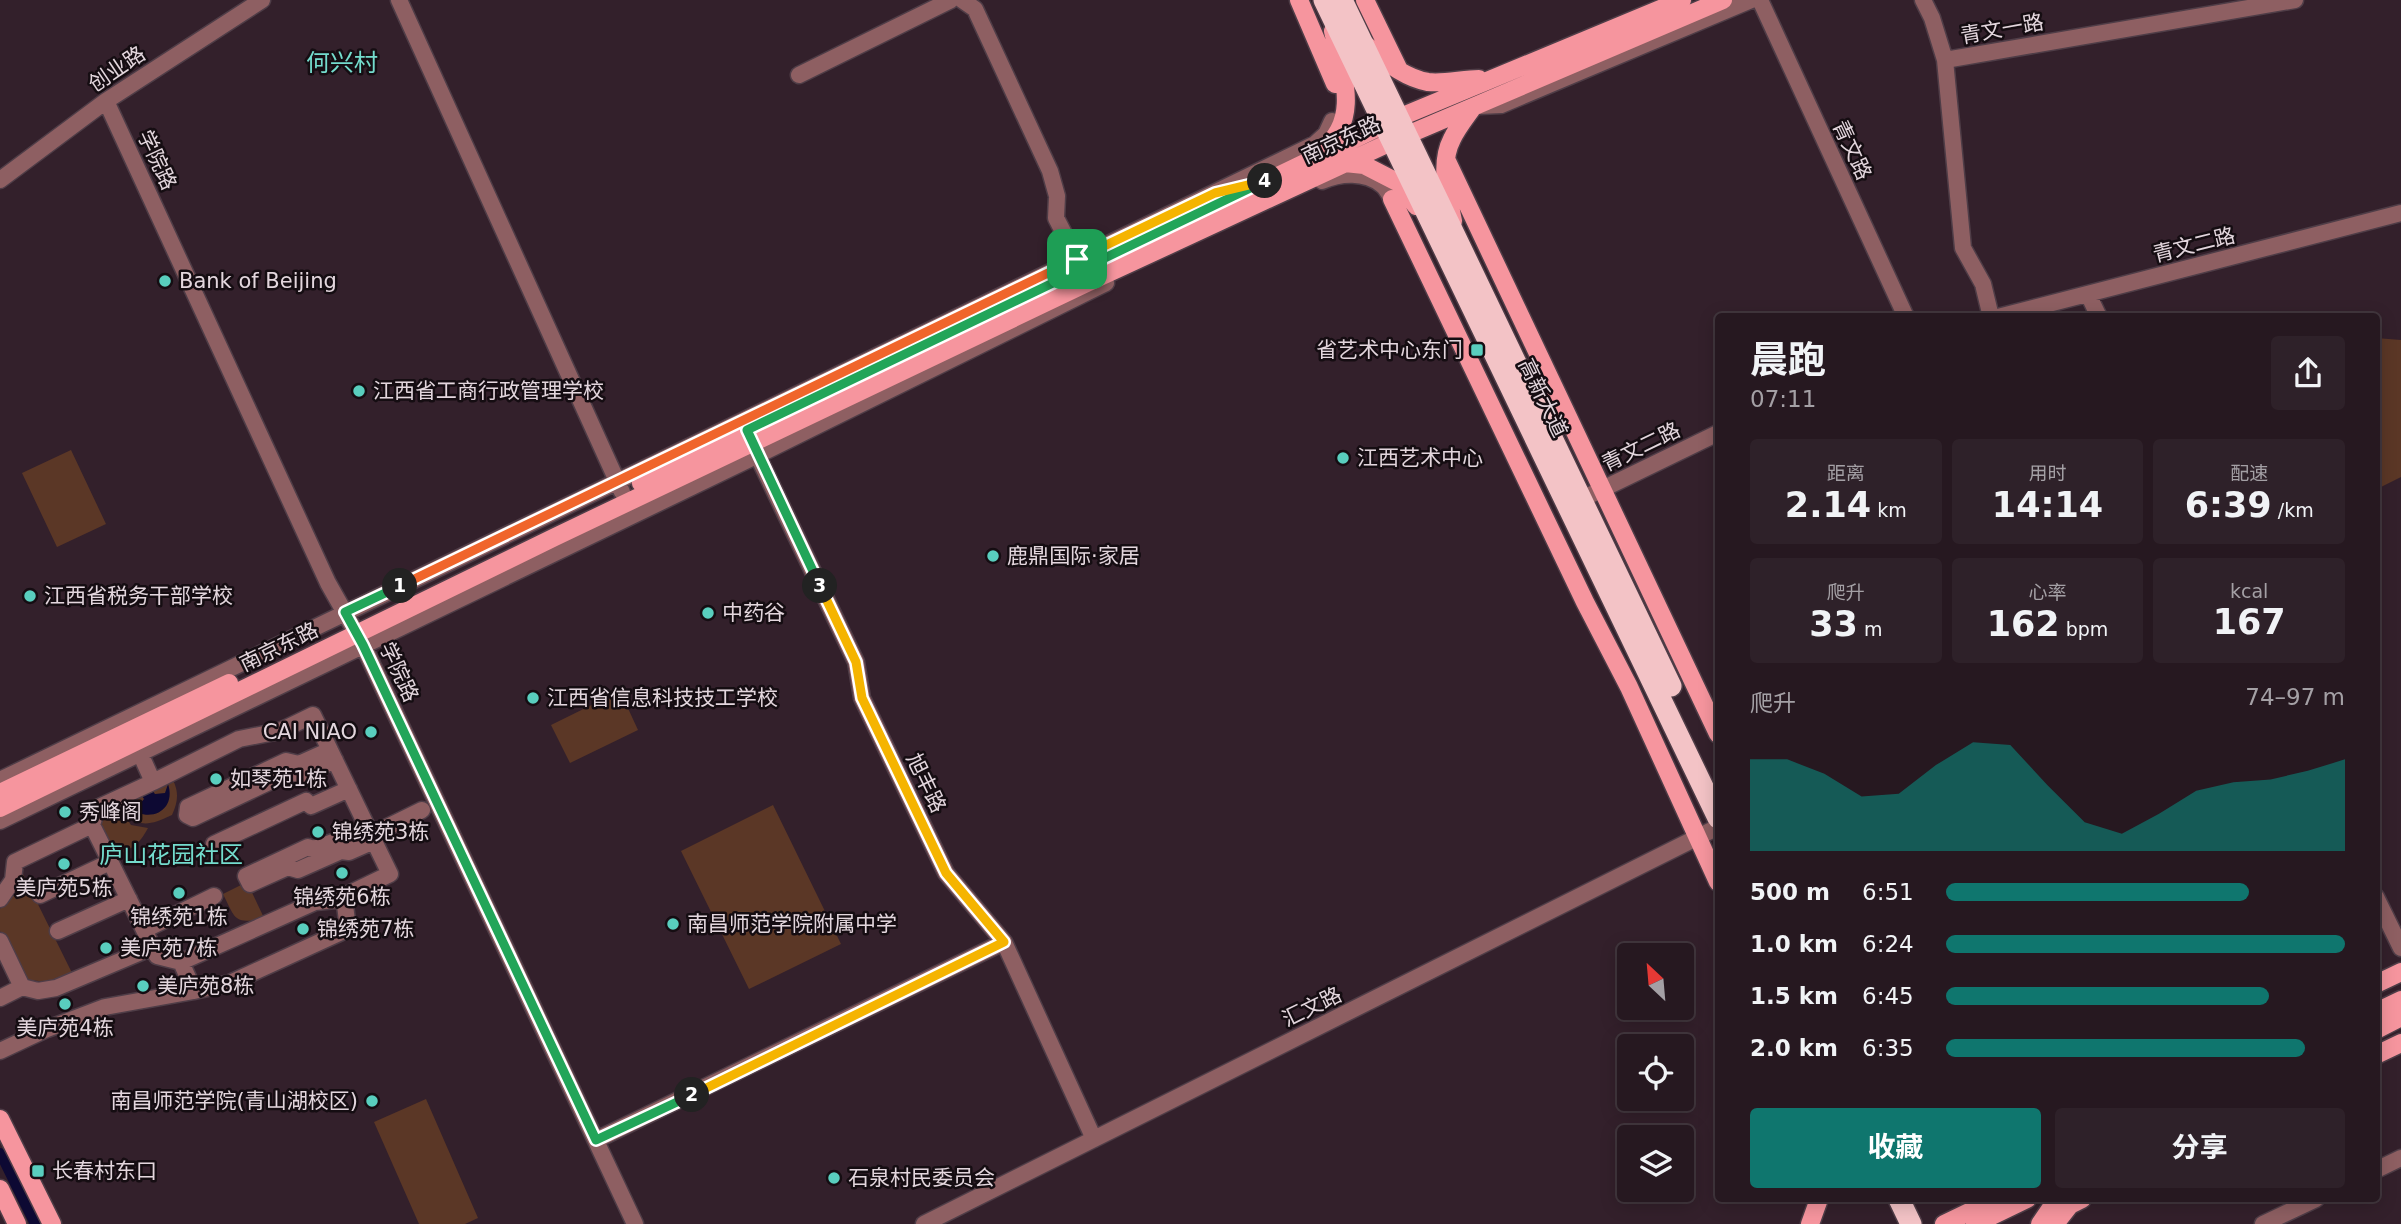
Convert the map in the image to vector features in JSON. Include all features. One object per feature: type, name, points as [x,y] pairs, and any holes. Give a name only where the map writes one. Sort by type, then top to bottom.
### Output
[{"type":"highway","name":"高新大道","points":[[1331,3],[1361,40],[1395,130]]},
{"type":"highway","name":"高新大道","points":[[1331,3],[1447,235],[1715,812]]},
{"type":"highway","name":"高新大道","points":[[1447,235],[1592,494],[1715,779]]},
{"type":"highway","points":[[1900,1202],[1911,1224]]},
{"type":"highway","points":[[1915,1202],[1926,1224]]},
{"type":"main road","points":[[1300,0],[1337,88],[1337,105],[1332,121]]},
{"type":"main road","points":[[1365,0],[1399,70]]},
{"type":"main road","name":"南京东路","points":[[0,793],[1345,163],[1395,130],[1493,78],[1682,0]]},
{"type":"main road","name":"南京东路","points":[[0,808],[354,629],[620,486],[752,443],[1267,180],[1299,165],[1395,130],[1473,106],[1723,0]]},
{"type":"main road","points":[[1299,165],[1333,142],[1344,119],[1348,100],[1331,3]]},
{"type":"main road","points":[[1361,40],[1381,60],[1429,82],[1493,78]]},
{"type":"main road","points":[[1447,235],[1446,159],[1450,141],[1473,106]]},
{"type":"main road","points":[[1446,159],[1592,494],[1715,728]]},
{"type":"main road","points":[[1345,163],[1364,165],[1399,183],[1447,235]]},
{"type":"main road","points":[[1392,199],[1585,602],[1629,687],[1715,875]]},
{"type":"main road","points":[[2380,982],[2401,972]]},
{"type":"main road","points":[[2380,1010],[2401,1000]]},
{"type":"main road","points":[[2380,1028],[2401,1017]]},
{"type":"main road","points":[[2380,1053],[2401,1043]]},
{"type":"main road","points":[[0,1119],[52,1224]]},
{"type":"main road","points":[[0,1189],[17,1224]]},
{"type":"main road","points":[[1810,1224],[1818,1202]]},
{"type":"main road","points":[[1822,1224],[1830,1202]]},
{"type":"main road","points":[[1944,1224],[1990,1202]]},
{"type":"main road","points":[[1975,1224],[2021,1202]]},
{"type":"main road","points":[[2040,1224],[2055,1202]]},
{"type":"main road","points":[[2055,1224],[2070,1205],[2076,1202]]},
{"type":"street","name":"创业路","points":[[0,180],[106,101],[262,0]]},
{"type":"street","points":[[399,0],[620,486],[1315,144],[1332,121]]},
{"type":"street","points":[[799,75],[951,0]]},
{"type":"street","points":[[962,0],[975,9],[1050,171],[1057,196],[1056,218],[1077,259]]},
{"type":"street","points":[[1606,31],[1628,15],[1664,0]]},
{"type":"street","points":[[1473,106],[1501,105],[1751,0]]},
{"type":"street","name":"青文路","points":[[1760,0],[1904,313]]},
{"type":"street","name":"青文一路","points":[[1923,0],[1932,18],[1945,60],[2295,0]]},
{"type":"street","points":[[1945,60],[1963,248],[1983,284],[1990,313]]},
{"type":"street","name":"学院路","points":[[106,101],[328,583],[354,629],[635,1224]]},
{"type":"street","points":[[752,443],[1101,286],[1334,176],[1350,174],[1366,177],[1381,184],[1392,199]]},
{"type":"street","points":[[1215,193],[1267,180]]},
{"type":"street","name":"青文二路","points":[[2014,313],[2401,213]]},
{"type":"street","points":[[2088,294],[2097,313]]},
{"type":"street","name":"青文二路","points":[[1592,494],[1715,434]]},
{"type":"street","name":"旭丰路","points":[[752,443],[856,662],[862,698],[946,873],[1004,942],[1094,1139]]},
{"type":"street","points":[[0,780],[354,629]]},
{"type":"street","points":[[0,821],[354,629]]},
{"type":"street","points":[[313,715],[390,874],[341,898],[315,902],[181,962],[157,956],[92,825],[97,808],[153,782],[239,739],[280,731],[313,715]]},
{"type":"street","points":[[332,755],[302,775],[290,772],[193,818],[187,815],[188,807],[286,761],[299,764],[332,755]]},
{"type":"street","points":[[144,762],[153,782]]},
{"type":"street","points":[[214,844],[306,801],[312,806],[349,789]]},
{"type":"street","points":[[371,835],[314,849],[308,847],[246,876],[250,884],[288,867],[299,870],[341,851],[349,852],[371,835],[422,810]]},
{"type":"street","points":[[0,900],[13,880],[16,862],[92,825]]},
{"type":"street","name":"汇文路","points":[[925,1224],[1715,829]]},
{"type":"street","points":[[40,895],[110,862]]},
{"type":"street","points":[[144,930],[214,896]]},
{"type":"street","points":[[0,1051],[47,1029],[106,1007],[230,983],[348,929],[345,905],[341,898]]},
{"type":"street","points":[[58,931],[129,899]]},
{"type":"street","points":[[2380,905],[2401,948]]},
{"type":"street","points":[[596,1140],[1004,942]]},
{"type":"street","points":[[1,947],[22,987]]},
{"type":"street","points":[[0,998],[22,987],[38,990],[56,988],[153,947]]},
{"type":"street","points":[[181,962],[194,991]]},
{"type":"street","points":[[2380,1168],[2401,1158]]},
{"type":"street","points":[[2263,1224],[2310,1202]]},
{"type":"shaded area","points":[[2380,338],[2401,340],[2401,477],[2380,488]]},
{"type":"shaded area","points":[[71,450],[106,524],[57,547],[22,473]]},
{"type":"shaded area","points":[[620,691],[638,730],[570,763],[551,725]]},
{"type":"shaded area","points":[[170,775],[177,795],[172,815],[147,823],[141,823],[129,816],[119,800]]},
{"type":"shaded area","points":[[168,784],[170,792],[164,809],[153,814],[138,813],[142,807],[139,805],[144,799],[142,796],[152,790],[155,794],[165,793]]},
{"type":"shaded area","points":[[117,804],[131,825],[148,828],[134,846],[113,856],[97,823],[100,812]]},
{"type":"shaded area","points":[[773,805],[841,944],[749,989],[681,851]]},
{"type":"shaded area","points":[[23,874],[73,975],[46,982],[23,979],[0,931],[0,909]]},
{"type":"shaded area","points":[[247,882],[265,920],[247,921],[237,918],[223,894]]},
{"type":"shaded area","points":[[426,1099],[478,1218],[465,1224],[419,1224],[374,1122]]},
{"type":"waterway","points":[[0,1153],[35,1224]]},
{"type":"place","name":"Bank of Beijing","points":[[165,281]]},
{"type":"place","name":"省艺术中心东门","points":[[1477,350]]},
{"type":"place","name":"江西省工商行政管理学校","points":[[359,391]]},
{"type":"place","name":"江西艺术中心","points":[[1343,458]]},
{"type":"place","name":"鹿鼎国际·家居","points":[[993,556]]},
{"type":"place","name":"江西省税务干部学校","points":[[30,596]]},
{"type":"place","name":"中药谷","points":[[708,613]]},
{"type":"place","name":"江西省信息科技技工学校","points":[[533,698]]},
{"type":"place","name":"CAI NIAO","points":[[371,732]]},
{"type":"place","name":"如琴苑1栋","points":[[216,779]]},
{"type":"place","name":"秀峰阁","points":[[65,812]]},
{"type":"place","name":"锦绣苑3栋","points":[[318,832]]},
{"type":"place","name":"美庐苑5栋","points":[[64,864]]},
{"type":"place","name":"锦绣苑6栋","points":[[342,873]]},
{"type":"place","name":"锦绣苑1栋","points":[[179,893]]},
{"type":"place","name":"南昌师范学院附属中学","points":[[673,924]]},
{"type":"place","name":"锦绣苑7栋","points":[[303,929]]},
{"type":"place","name":"美庐苑7栋","points":[[106,948]]},
{"type":"place","name":"美庐苑8栋","points":[[143,986]]},
{"type":"place","name":"美庐苑4栋","points":[[65,1004]]},
{"type":"place","name":"南昌师范学院(青山湖校区)","points":[[372,1101]]},
{"type":"place","name":"长春村东口","points":[[38,1171]]},
{"type":"place","name":"石泉村民委员会","points":[[834,1178]]},
{"type":"district","name":"何兴村","points":[[342,63]]},
{"type":"district","name":"庐山花园社区","points":[[171,855]]},
{"type":"route","points":[[1267,180],[747,430],[856,662],[862,698],[946,873],[1004,942],[596,1140],[345,612],[1077,259],[1215,193],[1267,180]]}]
